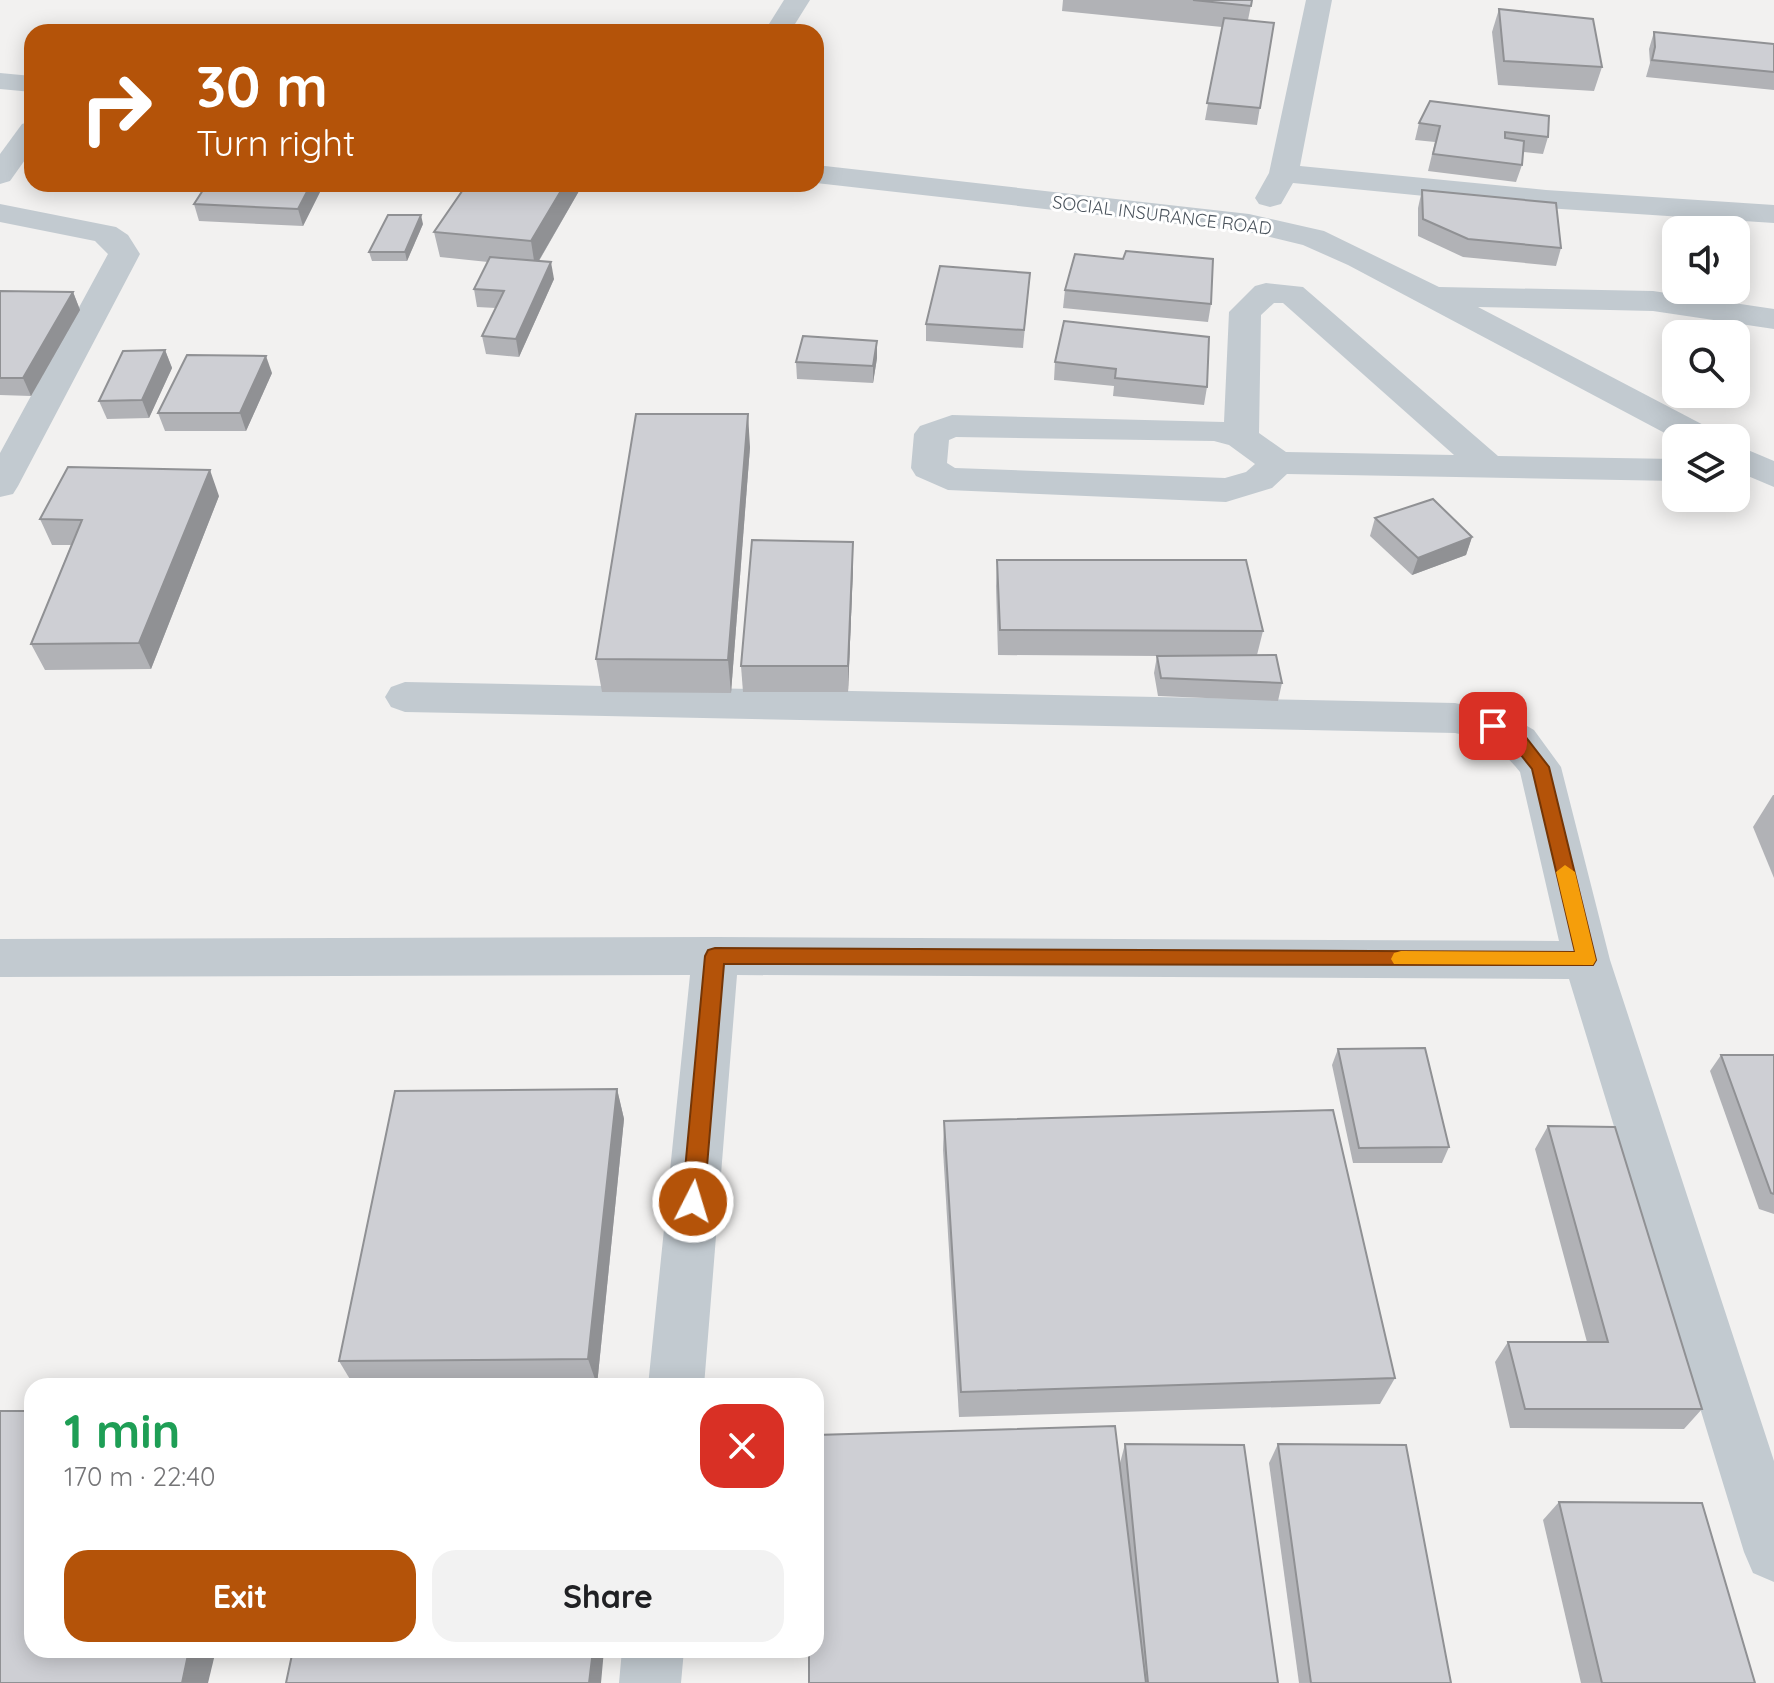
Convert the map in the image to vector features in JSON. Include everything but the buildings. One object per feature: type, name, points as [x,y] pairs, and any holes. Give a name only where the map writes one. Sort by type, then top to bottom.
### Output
[{"type":"street","points":[[782,24],[797,0]]},
{"type":"street","points":[[1249,223],[1276,192],[1284,173],[1319,0]]},
{"type":"street","points":[[0,81],[24,83]]},
{"type":"street","points":[[0,175],[24,141]]},
{"type":"street","points":[[1284,173],[1546,199],[1774,214]]},
{"type":"street","name":"SOCIAL INSURANCE ROAD","points":[[824,175],[1249,223],[1313,238],[1433,296],[1675,424]]},
{"type":"street","points":[[0,213],[105,234],[117,242],[124,254],[0,486]]},
{"type":"street","points":[[1241,437],[1245,312],[1266,293],[1292,294],[1490,468]]},
{"type":"street","points":[[1433,296],[1653,301],[1774,319]]},
{"type":"street","points":[[1278,463],[1259,480],[1226,490],[948,479],[929,468],[932,434],[952,426],[1214,430],[1241,437],[1278,463],[1662,470]]},
{"type":"street","points":[[405,697],[1455,718],[1493,726],[1519,741],[1540,767],[1587,960],[1774,1552]]},
{"type":"street","points":[[0,958],[715,956],[1587,960]]},
{"type":"street","points":[[677,1378],[715,956]]},
{"type":"street","points":[[650,1683],[652,1658]]},
{"type":"slow traffic","points":[[1401,959],[1587,960],[1565,872]]},
{"type":"route","points":[[693,1202],[715,956],[1587,960],[1540,767],[1519,741],[1493,726]]}]
